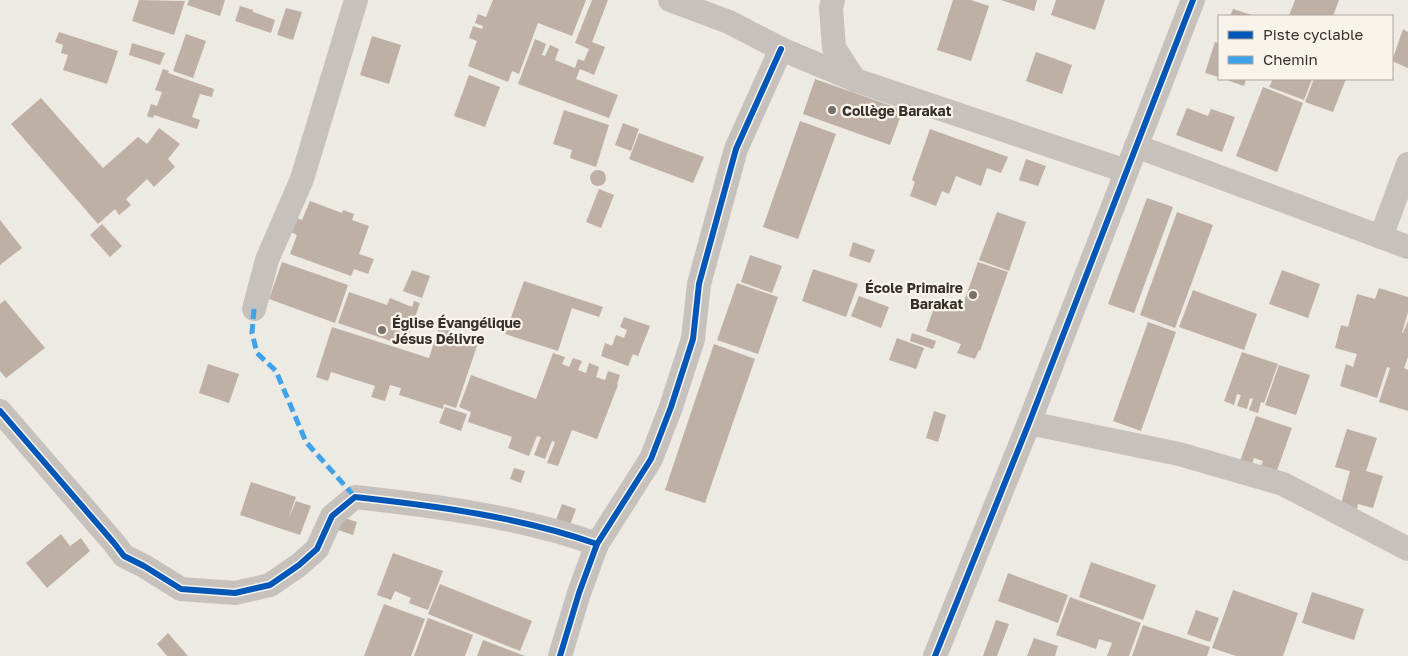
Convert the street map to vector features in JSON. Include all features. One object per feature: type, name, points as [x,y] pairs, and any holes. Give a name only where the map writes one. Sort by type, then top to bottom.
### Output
[{"type":"street","points":[[254,309],[267,260],[302,179],[356,0]]},
{"type":"street","points":[[670,0],[729,22],[781,49],[855,80],[1126,171]]},
{"type":"street","points":[[833,0],[834,48],[855,80]]},
{"type":"street","points":[[935,656],[1029,424],[1193,0]]},
{"type":"street","points":[[560,656],[579,593],[597,544],[651,459],[671,407],[693,339],[699,284],[736,149],[781,49]]},
{"type":"street","points":[[1136,146],[1408,247]]},
{"type":"street","points":[[1381,237],[1408,164]]},
{"type":"street","points":[[0,411],[124,556],[182,589],[235,593],[270,585],[299,565],[317,549],[332,516],[355,497],[436,506],[475,513],[566,533],[597,544]]},
{"type":"street","points":[[1029,424],[1180,454],[1283,484],[1408,549]]},
{"type":"building","points":[[139,0],[185,1],[174,35],[132,21]]},
{"type":"building","points":[[189,0],[225,0],[220,16],[187,5]]},
{"type":"building","points":[[493,0],[586,0],[572,36],[538,23],[519,74],[512,71],[508,82],[468,66],[477,41],[469,38],[473,26],[482,29],[483,26],[475,23],[478,14],[486,17]]},
{"type":"building","points":[[592,0],[608,0],[592,42],[605,47],[594,75],[580,69],[576,79],[618,95],[609,118],[518,84],[535,39],[546,44],[542,55],[545,56],[550,45],[559,49],[555,60],[575,68],[578,59],[584,61],[589,49],[575,43]]},
{"type":"building","points":[[953,0],[971,0],[989,6],[971,61],[937,50]]},
{"type":"building","points":[[1001,0],[1037,0],[1034,11]]},
{"type":"building","points":[[1056,0],[1105,0],[1095,30],[1051,15]]},
{"type":"building","points":[[1295,0],[1339,0],[1333,15],[1289,15]]},
{"type":"building","points":[[240,6],[275,20],[271,33],[235,21]]},
{"type":"building","points":[[286,8],[302,12],[293,40],[277,35]]},
{"type":"building","points":[[1233,9],[1252,15],[1230,15]]},
{"type":"building","points":[[1403,29],[1408,32],[1408,68],[1393,61]]},
{"type":"building","points":[[59,32],[118,51],[107,84],[63,70],[68,55],[61,53],[63,45],[55,42]]},
{"type":"building","points":[[186,34],[206,41],[193,78],[173,71]]},
{"type":"building","points":[[372,36],[401,45],[389,84],[360,75]]},
{"type":"building","points":[[1215,42],[1218,43],[1218,77],[1205,73]]},
{"type":"building","points":[[132,43],[165,53],[160,65],[129,55]]},
{"type":"building","points":[[1036,52],[1072,65],[1062,94],[1026,81]]},
{"type":"building","points":[[163,69],[169,71],[168,73],[214,89],[212,97],[200,94],[192,117],[200,120],[197,129],[154,115],[153,118],[147,116],[151,104],[157,106],[162,92],[155,90]]},
{"type":"building","points":[[469,75],[500,87],[485,127],[454,116]]},
{"type":"building","points":[[815,79],[903,110],[890,145],[803,114]]},
{"type":"building","points":[[1227,80],[1246,80],[1244,86]]},
{"type":"building","points":[[1272,80],[1312,80],[1304,100],[1269,87]]},
{"type":"building","points":[[1314,80],[1346,80],[1333,112],[1305,102]]},
{"type":"building","points":[[1263,87],[1303,103],[1277,172],[1236,156]]},
{"type":"building","points":[[41,98],[103,168],[138,137],[147,144],[159,128],[180,144],[168,159],[175,167],[154,187],[147,179],[126,199],[131,205],[119,215],[115,209],[98,224],[11,124]]},
{"type":"building","points":[[1187,108],[1208,116],[1211,109],[1235,117],[1222,152],[1176,135]]},
{"type":"building","points":[[564,110],[609,125],[596,167],[570,158],[572,150],[553,144]]},
{"type":"building","points":[[800,121],[836,134],[798,239],[763,227]]},
{"type":"building","points":[[623,123],[639,129],[631,151],[615,145]]},
{"type":"building","points":[[930,129],[1008,157],[1001,173],[987,168],[981,186],[956,176],[949,194],[942,191],[936,206],[910,196],[915,182],[912,180]]},
{"type":"building","points":[[639,133],[704,157],[693,183],[629,159]]},
{"type":"building","points":[[1026,159],[1046,166],[1038,186],[1019,180]]},
{"type":"building","points":[[595,170],[601,170],[606,175],[604,184],[595,186],[590,181],[590,175]]},
{"type":"building","points":[[599,189],[614,195],[601,228],[586,222]]},
{"type":"building","points":[[1147,198],[1173,207],[1134,313],[1108,304]]},
{"type":"building","points":[[310,201],[342,213],[343,210],[354,214],[352,220],[369,226],[359,254],[374,259],[368,274],[354,269],[351,276],[290,254],[297,235],[291,232],[296,218],[302,220]]},
{"type":"building","points":[[997,212],[1026,222],[1009,271],[979,260]]},
{"type":"building","points":[[1177,212],[1213,225],[1175,328],[1140,315]]},
{"type":"building","points":[[0,220],[22,248],[0,265]]},
{"type":"building","points":[[102,224],[122,246],[110,257],[90,235]]},
{"type":"building","points":[[853,242],[875,250],[870,263],[849,256]]},
{"type":"building","points":[[750,255],[782,266],[772,293],[741,282]]},
{"type":"building","points":[[282,262],[348,285],[335,323],[269,299]]},
{"type":"building","points":[[978,262],[1008,272],[980,351],[975,359],[957,353],[961,344],[926,331],[936,302],[961,310]]},
{"type":"building","points":[[813,269],[858,284],[846,317],[802,301]]},
{"type":"building","points":[[412,270],[430,276],[422,298],[403,291]]},
{"type":"building","points":[[1282,270],[1320,284],[1308,318],[1269,304]]},
{"type":"building","points":[[524,281],[603,307],[599,317],[572,308],[558,351],[505,334]]},
{"type":"building","points":[[737,283],[778,297],[758,354],[717,340]]},
{"type":"building","points":[[1379,288],[1408,297],[1408,312],[1402,333],[1408,321],[1408,357],[1404,368],[1408,370],[1408,411],[1379,402],[1390,368],[1387,367],[1377,398],[1340,386],[1346,364],[1353,367],[1357,354],[1335,348],[1341,325],[1348,327],[1357,294],[1375,299]]},
{"type":"building","points":[[1193,290],[1257,314],[1244,350],[1179,327]]},
{"type":"building","points":[[349,292],[387,305],[390,298],[412,307],[414,301],[420,303],[405,346],[338,323]]},
{"type":"building","points":[[859,296],[889,307],[881,328],[851,316]]},
{"type":"building","points":[[5,300],[45,348],[6,378],[0,371],[0,304]]},
{"type":"building","points":[[624,317],[650,326],[638,356],[633,354],[628,366],[601,356],[605,343],[612,346],[616,335],[624,338],[627,330],[620,327]]},
{"type":"building","points":[[1148,322],[1176,332],[1141,431],[1113,421]]},
{"type":"building","points":[[332,327],[429,358],[439,327],[479,340],[456,408],[444,404],[443,409],[399,395],[401,388],[390,385],[385,401],[371,397],[375,386],[331,372],[328,381],[316,377]]},
{"type":"building","points":[[912,333],[936,341],[933,349],[910,341]]},
{"type":"building","points":[[897,338],[924,348],[916,369],[889,360]]},
{"type":"building","points":[[714,344],[755,359],[705,503],[665,490]]},
{"type":"building","points":[[1242,352],[1278,364],[1264,403],[1261,402],[1258,413],[1249,410],[1253,399],[1250,398],[1247,409],[1237,406],[1241,395],[1237,394],[1234,405],[1224,401]]},
{"type":"building","points":[[553,353],[565,357],[562,364],[569,367],[573,358],[582,361],[578,370],[586,373],[589,363],[599,367],[596,377],[605,380],[608,371],[620,375],[597,439],[572,430],[558,466],[547,463],[555,442],[552,441],[545,459],[534,455],[541,437],[537,436],[529,456],[508,448],[512,437],[468,422],[471,412],[459,407],[471,375],[536,399]]},
{"type":"building","points":[[208,364],[239,374],[229,403],[199,393]]},
{"type":"building","points":[[1279,365],[1310,375],[1296,415],[1265,405]]},
{"type":"building","points":[[445,407],[467,414],[461,431],[439,423]]},
{"type":"building","points":[[934,411],[946,415],[938,442],[926,438]]},
{"type":"building","points":[[1256,416],[1292,428],[1274,479],[1258,473],[1263,461],[1254,458],[1250,471],[1238,467]]},
{"type":"building","points":[[1347,429],[1377,438],[1366,471],[1383,476],[1373,508],[1358,504],[1357,509],[1341,504],[1350,471],[1335,467]]},
{"type":"building","points":[[514,468],[525,471],[521,483],[510,479]]},
{"type":"building","points":[[251,482],[296,497],[288,520],[296,501],[311,506],[300,535],[240,515]]},
{"type":"building","points":[[562,504],[576,509],[570,525],[556,520]]},
{"type":"building","points":[[342,517],[357,522],[353,535],[338,530]]},
{"type":"building","points":[[61,534],[70,546],[81,538],[90,551],[47,588],[26,563]]},
{"type":"building","points":[[393,553],[443,571],[428,610],[409,603],[411,598],[395,591],[391,600],[377,595]]},
{"type":"building","points":[[1091,562],[1156,585],[1143,620],[1079,597]]},
{"type":"building","points":[[1008,573],[1068,595],[1058,623],[998,601]]},
{"type":"building","points":[[440,584],[532,621],[520,651],[428,614]]},
{"type":"building","points":[[1233,590],[1298,613],[1283,656],[1236,656],[1212,648]]},
{"type":"building","points":[[1312,592],[1364,609],[1354,640],[1302,623]]},
{"type":"building","points":[[1070,597],[1141,623],[1129,656],[1107,656],[1112,643],[1099,639],[1096,649],[1056,635]]},
{"type":"building","points":[[384,604],[425,619],[411,656],[364,656]]},
{"type":"building","points":[[1196,610],[1219,618],[1210,642],[1187,634]]},
{"type":"building","points":[[428,618],[473,635],[465,656],[414,656]]},
{"type":"building","points":[[996,620],[1009,624],[997,656],[983,656]]},
{"type":"building","points":[[1143,625],[1210,647],[1207,656],[1132,656]]},
{"type":"building","points":[[168,633],[188,656],[167,656],[157,644]]},
{"type":"building","points":[[1034,638],[1058,646],[1055,656],[1027,656]]},
{"type":"building","points":[[483,640],[525,656],[477,656]]},
{"type":"marked path","points":[[254,309],[252,333],[257,353],[276,371],[306,442],[355,497]]},
{"type":"cycle path","points":[[935,656],[1029,423],[1193,0]]},
{"type":"cycle path","points":[[560,656],[579,593],[597,544],[651,459],[671,407],[693,339],[699,284],[736,149],[781,49]]},
{"type":"cycle path","points":[[0,411],[124,556],[181,589],[235,593],[270,585],[299,565],[317,549],[332,516],[355,497],[417,504],[478,514],[538,527],[597,544]]},
{"type":"place","name":"Collège Barakat","points":[[832,110]]},
{"type":"place","name":"École Primaire Barakat","points":[[973,295]]},
{"type":"place","name":"Église Évangélique Jésus Délivre","points":[[382,330]]}]
